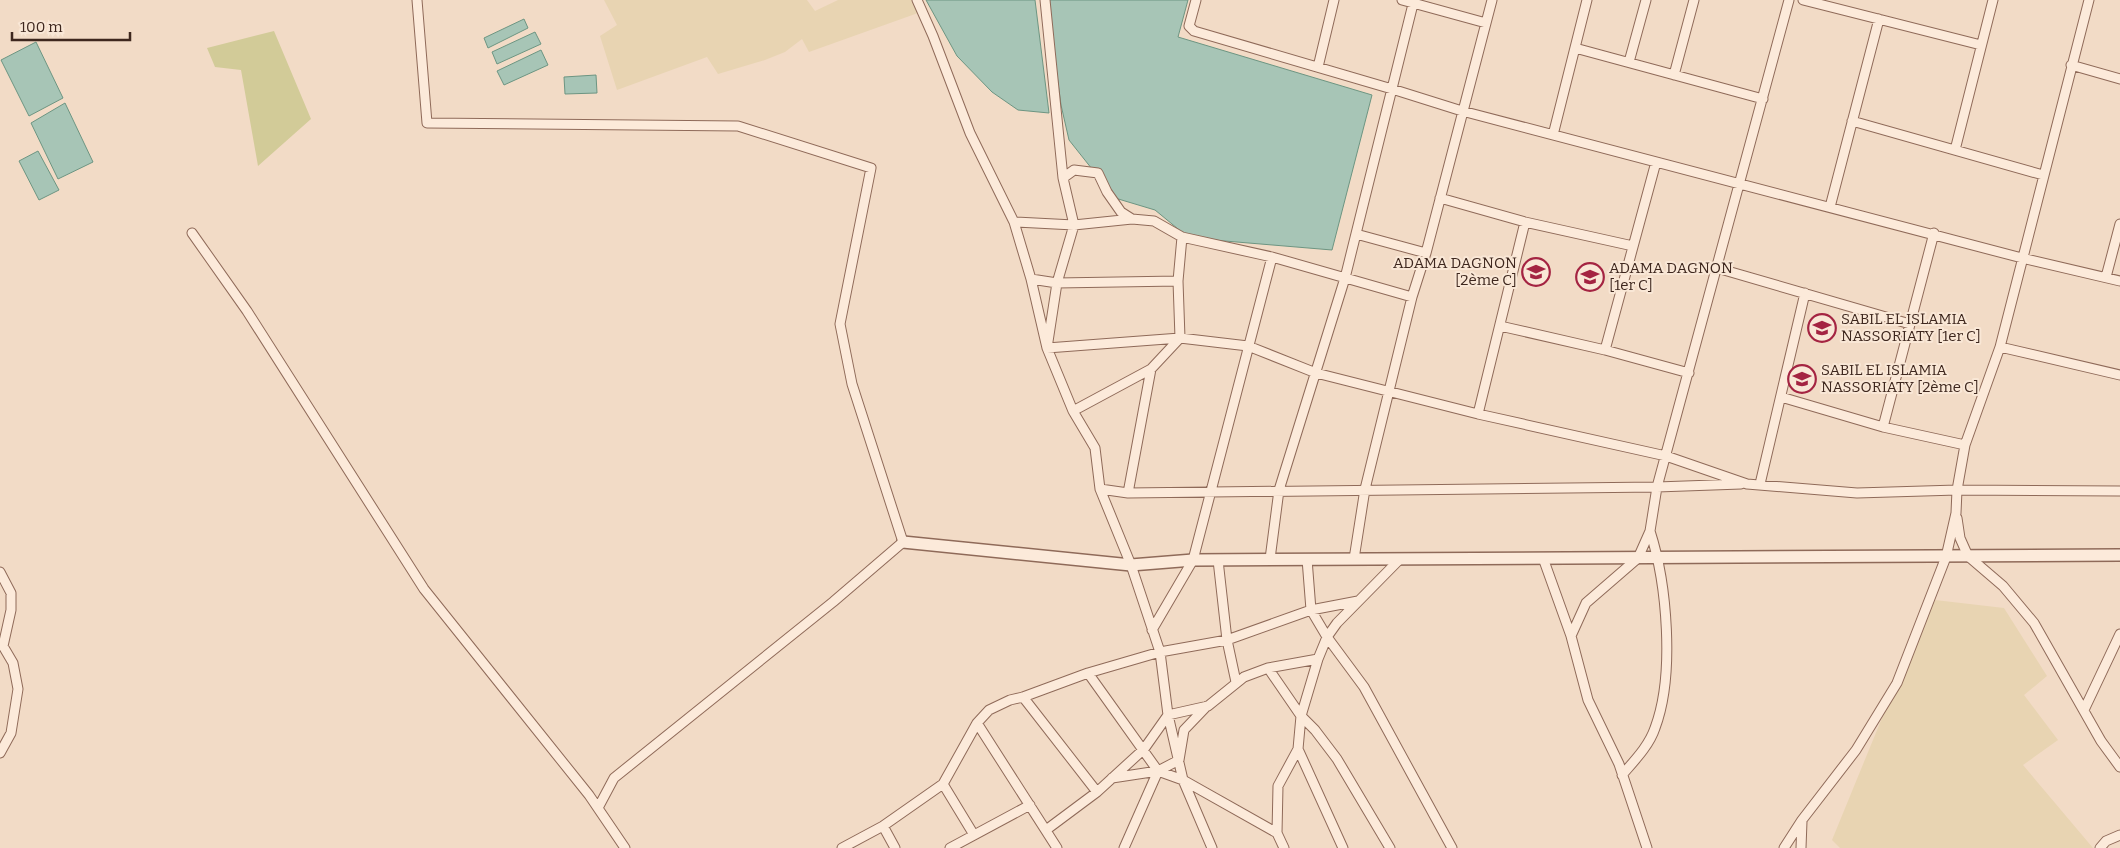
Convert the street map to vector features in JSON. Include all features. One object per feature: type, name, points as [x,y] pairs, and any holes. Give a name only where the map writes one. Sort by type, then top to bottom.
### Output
[{"type":"street","points":[[417,0],[427,123],[738,126],[871,168],[840,324],[852,384],[903,542]]},
{"type":"street","points":[[917,0],[933,36],[970,133],[1014,222],[1031,279],[1047,348],[1073,411],[1094,448],[1100,489],[1131,565],[1160,652],[1168,715],[1184,780],[1212,848]]},
{"type":"street","points":[[1045,0],[1062,178],[1074,225],[1057,283],[1047,348]]},
{"type":"street","points":[[1196,0],[1189,26],[1194,31],[1392,88],[1462,111],[2022,258],[2120,281]]},
{"type":"street","points":[[1318,66],[1334,0]]},
{"type":"street","points":[[1402,0],[1414,1],[1486,23]]},
{"type":"street","points":[[1354,559],[1365,489],[1412,297],[1426,253],[1492,0]]},
{"type":"street","points":[[1553,135],[1587,0]]},
{"type":"street","points":[[1629,62],[1646,0]]},
{"type":"street","points":[[1674,75],[1694,0]]},
{"type":"street","points":[[1571,636],[1586,603],[1638,558],[1650,531],[1656,487],[1689,373],[1789,0]]},
{"type":"street","points":[[1803,0],[1981,45]]},
{"type":"street","points":[[1955,150],[1993,0]]},
{"type":"street","points":[[1784,848],[1802,820],[1856,750],[1897,683],[1946,557],[1956,513],[1957,490],[1965,445],[2000,347],[2089,0]]},
{"type":"street","points":[[1270,559],[1279,490],[1345,278],[1414,1]]},
{"type":"street","points":[[1830,207],[1878,19]]},
{"type":"street","points":[[1575,48],[1762,99]]},
{"type":"street","points":[[2071,65],[2120,79]]},
{"type":"street","points":[[1852,121],[2043,175]]},
{"type":"street","points":[[1605,350],[1656,162]]},
{"type":"street","points":[[1062,178],[1074,170],[1098,173],[1107,192],[1121,212],[1132,219]]},
{"type":"street","points":[[1440,198],[1525,222],[1633,246]]},
{"type":"street","points":[[1014,222],[1074,225],[1132,219],[1154,221],[1182,237],[1272,257],[1412,297]]},
{"type":"street","points":[[1478,414],[1525,222]]},
{"type":"street","points":[[2106,277],[2120,224]]},
{"type":"street","points":[[192,233],[247,311],[424,589],[598,808],[622,847]]},
{"type":"street","points":[[1356,234],[1426,253]]},
{"type":"street","points":[[1883,427],[1934,234]]},
{"type":"street","points":[[1073,411],[1151,369],[1180,338],[1178,281],[1182,237]]},
{"type":"street","points":[[1152,630],[1193,560],[1272,257]]},
{"type":"street","points":[[1717,268],[1910,324]]},
{"type":"street","points":[[1031,279],[1057,283],[1178,281]]},
{"type":"street","points":[[1760,484],[1805,293]]},
{"type":"street","points":[[1500,326],[1605,350],[1689,373]]},
{"type":"street","points":[[1047,348],[1180,338],[1248,346],[1316,373],[1478,414],[1666,456],[1747,484]]},
{"type":"street","points":[[2000,347],[2120,375]]},
{"type":"street","points":[[1128,493],[1151,369]]},
{"type":"street","points":[[1781,397],[1883,427],[1965,445]]},
{"type":"street","points":[[1100,489],[1128,493],[1656,487],[1760,484],[1857,493],[1957,490],[2120,491]]},
{"type":"street","points":[[1956,513],[1960,538],[1968,556],[2003,586],[2034,623],[2101,741],[2120,768]]},
{"type":"street","points":[[1622,775],[1639,755],[1655,729],[1663,696],[1667,636],[1659,558],[1650,531]]},
{"type":"street","points":[[598,808],[614,778],[825,608],[903,542],[1131,565],[1193,560],[1270,559],[2120,555]]},
{"type":"street","points":[[1543,558],[1571,636],[1588,700],[1619,764],[1647,848]]},
{"type":"street","points":[[1307,559],[1311,610],[1327,637],[1364,687],[1452,848]]},
{"type":"street","points":[[1284,848],[1277,834],[1278,786],[1298,750],[1301,716],[1318,659],[1327,637],[1337,623],[1400,559]]},
{"type":"street","points":[[1218,560],[1227,640],[1236,682]]},
{"type":"street","points":[[0,572],[11,593],[11,610],[4,646],[13,663],[18,688],[11,733],[0,753]]},
{"type":"street","points":[[842,848],[884,826],[943,784],[977,724],[989,710],[1010,700],[1023,698],[1088,672],[1160,652],[1227,640],[1311,610],[1358,601]]},
{"type":"street","points":[[2084,710],[2120,634]]},
{"type":"street","points":[[1179,760],[1184,730],[1236,682],[1268,668],[1318,659]]},
{"type":"street","points":[[1268,668],[1301,716],[1315,730],[1337,759],[1390,848]]},
{"type":"street","points":[[1088,672],[1158,770],[1184,780],[1277,834]]},
{"type":"street","points":[[1023,698],[1097,792]]},
{"type":"street","points":[[1046,830],[1097,792],[1144,749],[1168,715],[1208,706]]},
{"type":"street","points":[[977,724],[1057,848]]},
{"type":"street","points":[[1298,750],[1343,848]]},
{"type":"street","points":[[1111,778],[1158,770],[1179,760]]},
{"type":"street","points":[[1124,848],[1158,770]]},
{"type":"street","points":[[943,784],[974,835]]},
{"type":"street","points":[[956,846],[1030,805]]},
{"type":"street","points":[[1802,820],[1802,848]]},
{"type":"street","points":[[884,826],[895,848]]},
{"type":"street","points":[[2106,846],[2120,835]]},
{"type":"shaded area","points":[[604,0],[807,0],[815,11],[838,0],[912,0],[918,13],[809,52],[802,39],[785,52],[718,74],[707,57],[617,90],[600,36],[617,25]]},
{"type":"shaded area","points":[[926,0],[1035,0],[1049,113],[1018,110],[992,92],[957,56]]},
{"type":"shaded area","points":[[1047,0],[1188,0],[1178,37],[1372,95],[1332,250],[1189,238],[1155,210],[1115,198],[1069,140],[1061,105]]},
{"type":"shaded area","points":[[524,19],[528,28],[488,48],[484,38]]},
{"type":"shaded area","points":[[274,31],[311,119],[258,166],[241,70],[215,67],[207,48]]},
{"type":"shaded area","points":[[535,32],[541,44],[497,64],[492,52]]},
{"type":"shaded area","points":[[36,42],[63,98],[29,116],[1,60]]},
{"type":"shaded area","points":[[541,50],[548,65],[504,85],[497,71]]},
{"type":"shaded area","points":[[596,75],[597,93],[565,94],[564,77]]},
{"type":"shaded area","points":[[65,103],[93,162],[58,179],[31,123]]},
{"type":"shaded area","points":[[38,151],[59,190],[39,200],[19,161]]},
{"type":"shaded area","points":[[1935,600],[2004,608],[2047,676],[2024,695],[2058,740],[2023,765],[2093,848],[1840,848],[1832,840],[1882,718]]},
{"type":"place","name":"ADAMA DAGNON [2ème C]","points":[[1536,272]]},
{"type":"place","name":"ADAMA DAGNON [1er C]","points":[[1590,277]]},
{"type":"place","name":"SABIL EL ISLAMIA NASSORIATY [1er C]","points":[[1822,328]]},
{"type":"place","name":"SABIL EL ISLAMIA NASSORIATY [2ème C]","points":[[1802,379]]}]
